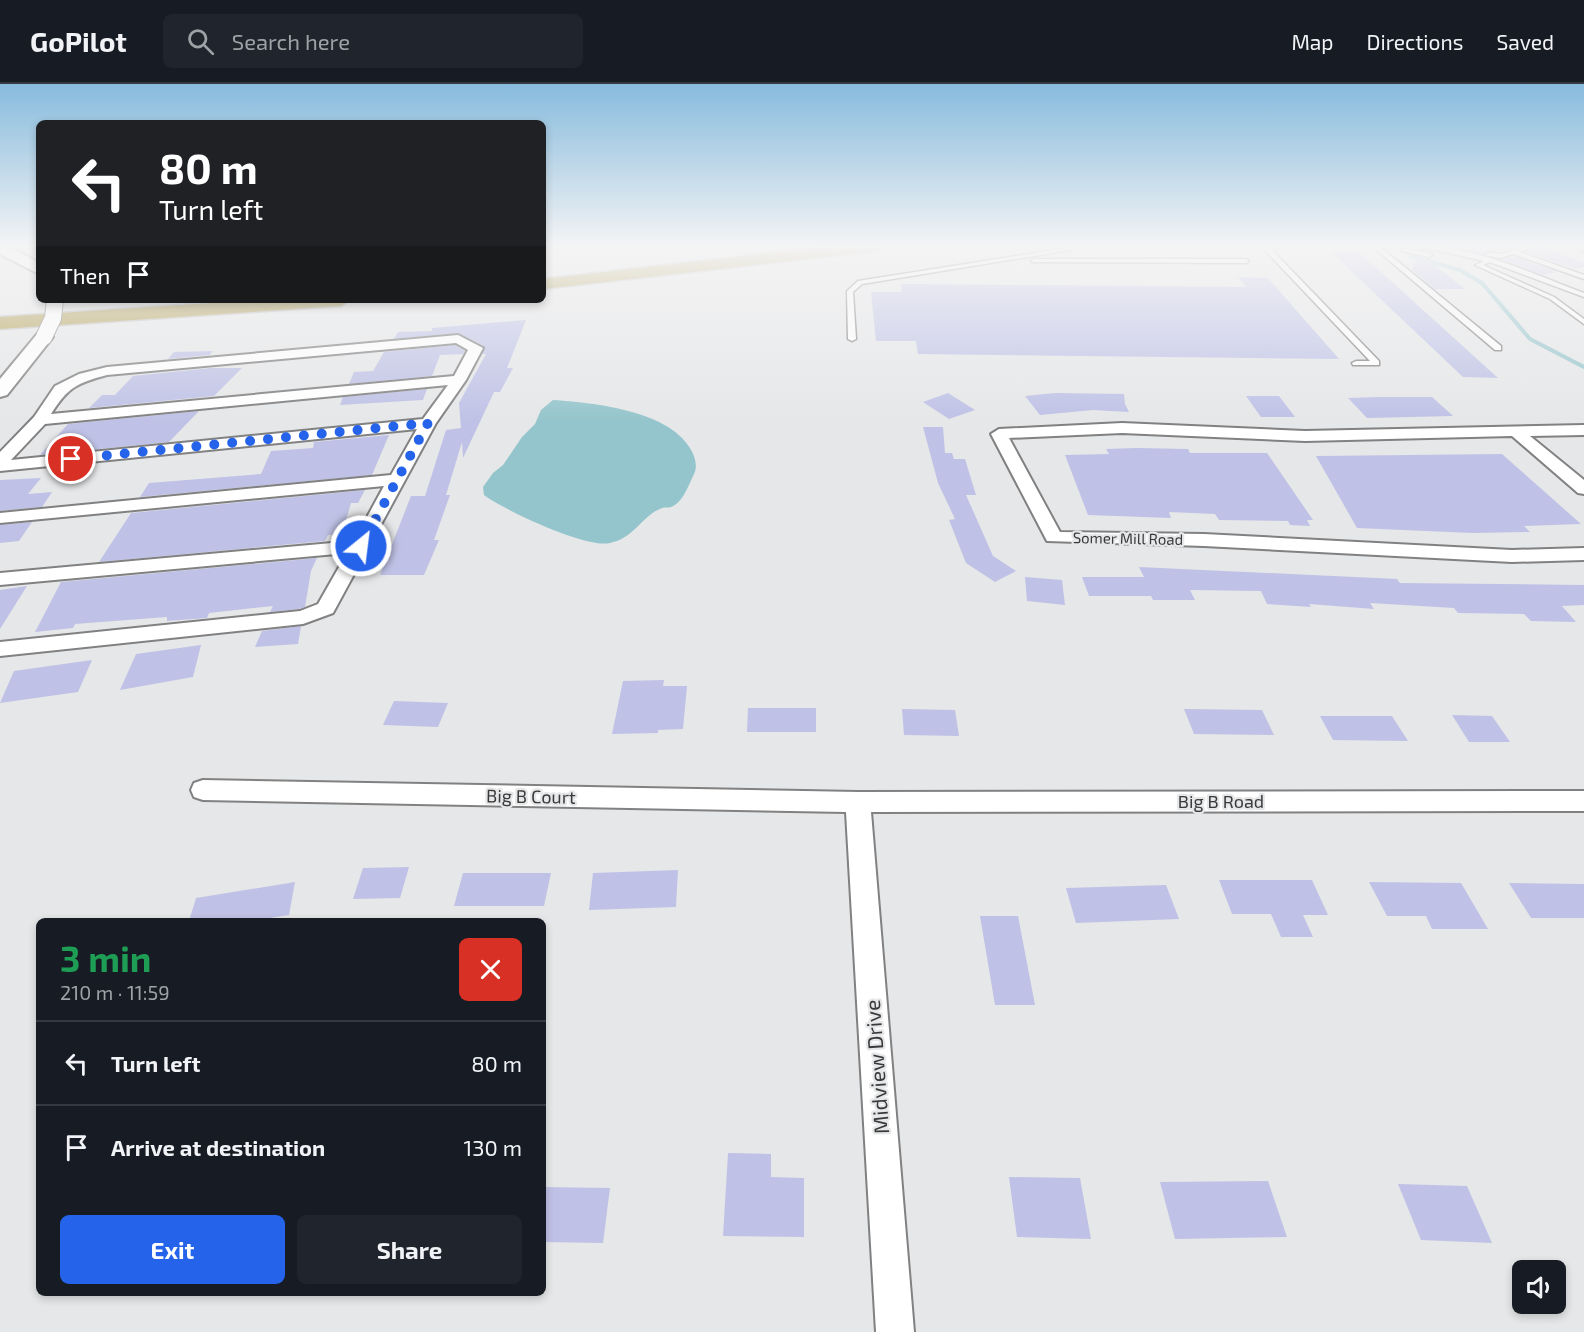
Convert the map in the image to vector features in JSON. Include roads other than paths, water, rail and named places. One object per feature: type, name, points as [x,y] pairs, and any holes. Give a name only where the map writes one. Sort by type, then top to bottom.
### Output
[{"type":"highway","points":[[0,323],[277,304]]},
{"type":"street","points":[[0,391],[19,372],[44,337],[53,318],[55,304]]},
{"type":"street","points":[[0,464],[40,420],[60,389],[84,376],[130,369],[458,339],[476,348],[459,380],[428,423],[326,608],[303,617],[0,649]]},
{"type":"street","points":[[40,420],[459,380]]},
{"type":"street","points":[[0,464],[428,423]]},
{"type":"street","name":"Somer Mill Road","points":[[1584,430],[1305,436],[1122,428],[999,434],[1054,537],[1204,540],[1512,556],[1584,554]]},
{"type":"street","points":[[1516,432],[1584,489]]},
{"type":"street","points":[[0,518],[397,480]]},
{"type":"street","points":[[0,579],[361,546]]},
{"type":"street","name":"Big B Court","points":[[203,790],[858,802]]},
{"type":"street","name":"Big B Road","points":[[858,802],[1584,801]]},
{"type":"street","name":"Midview Drive","points":[[858,802],[895,1332]]},
{"type":"lane","points":[[851,304],[852,339]]},
{"type":"lane","points":[[1320,304],[1376,363],[1356,363]]},
{"type":"lane","points":[[1445,304],[1498,348]]},
{"type":"lane","points":[[1560,304],[1584,322]]},
{"type":"water","points":[[553,400],[588,403],[628,411],[665,425],[679,435],[692,451],[696,464],[688,488],[679,502],[655,512],[626,537],[610,543],[599,543],[546,527],[509,510],[484,495],[483,487],[493,473],[503,465],[522,437],[535,424],[541,410]]},
{"type":"waterway","points":[[1500,304],[1530,339],[1584,367]]}]
